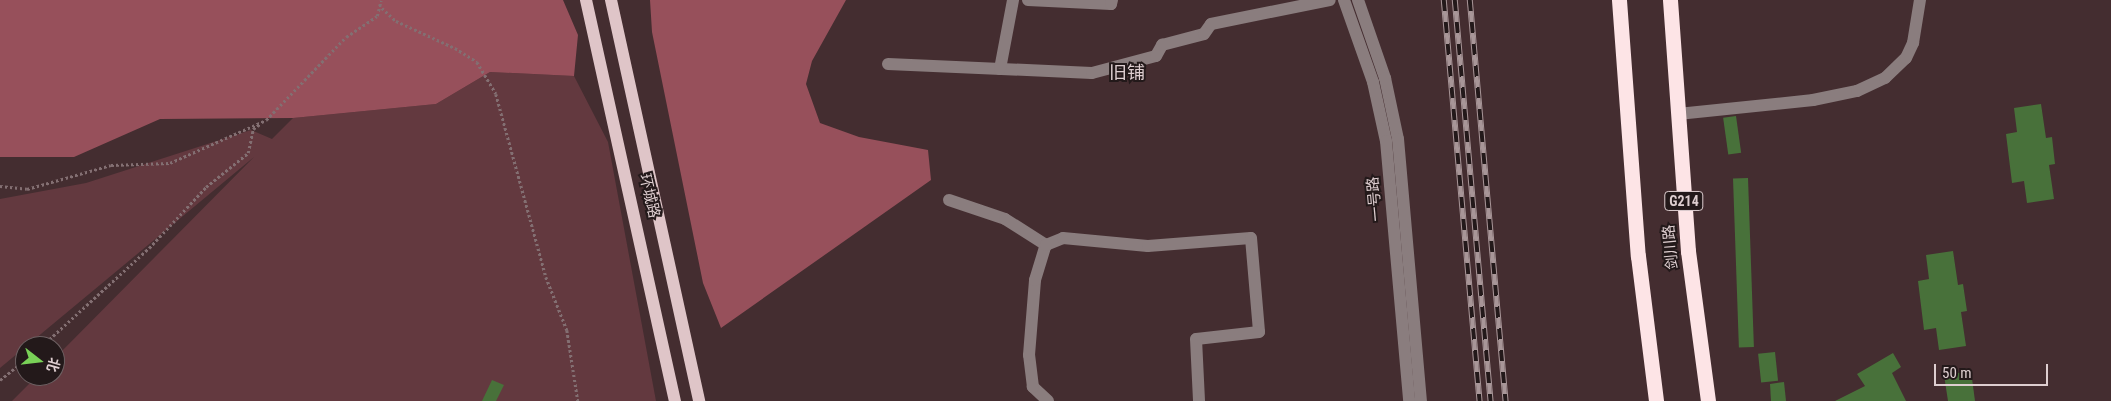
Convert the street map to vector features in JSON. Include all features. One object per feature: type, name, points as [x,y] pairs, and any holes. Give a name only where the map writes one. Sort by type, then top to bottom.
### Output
[{"type":"highway","points":[[1619,0],[1638,256],[1656,401]]},
{"type":"highway","name":"剑川路","points":[[1670,0],[1691,275],[1708,401]]},
{"type":"main road","name":"环城路","points":[[586,0],[675,401]]},
{"type":"main road","name":"环城路","points":[[610,0],[699,401]]},
{"type":"street","points":[[1000,69],[1013,0]]},
{"type":"street","points":[[1028,0],[1111,4],[1112,0]]},
{"type":"street","points":[[888,64],[1092,73],[1156,56],[1162,45],[1204,34],[1211,24],[1330,0]]},
{"type":"street","name":"一号路","points":[[1344,0],[1373,82],[1386,141],[1409,401]]},
{"type":"street","name":"一号路","points":[[1358,0],[1383,71],[1398,139],[1421,401]]},
{"type":"street","points":[[1678,114],[1813,100],[1856,90],[1885,78],[1906,58],[1913,43],[1920,0]]},
{"type":"street","points":[[949,200],[1005,219],[1046,245]]},
{"type":"street","points":[[1048,401],[1033,387],[1030,356],[1036,274],[1046,245],[1063,238],[1148,246],[1251,238],[1259,332],[1196,339],[1200,401]]},
{"type":"path","points":[[381,0],[382,8],[396,21],[455,48],[477,62],[496,94],[546,277],[567,330],[578,401]]},
{"type":"path","points":[[53,336],[149,248],[206,187],[248,153],[253,129],[266,120],[346,37],[382,8]]},
{"type":"path","points":[[0,186],[27,189],[111,165],[170,163],[266,120]]},
{"type":"path","points":[[0,380],[15,368]]},
{"type":"shaded area","points":[[0,0],[563,0],[578,35],[574,76],[490,72],[436,104],[293,118],[160,119],[74,157],[0,157]]},
{"type":"shaded area","points":[[650,0],[846,0],[812,61],[806,84],[820,123],[859,137],[928,150],[931,180],[721,328],[703,283],[652,32]]},
{"type":"shaded area","points":[[490,72],[574,76],[608,142],[656,401],[12,401],[27,386],[65,386],[65,348],[254,157],[39,336],[15,336],[15,356],[0,368],[0,199],[86,183],[251,130],[272,139],[293,118],[436,104]]},
{"type":"building","points":[[2041,104],[2046,138],[2052,137],[2055,164],[2049,165],[2054,199],[2027,203],[2024,181],[2012,183],[2006,134],[2017,132],[2014,108]]},
{"type":"building","points":[[1736,116],[1741,153],[1728,154],[1723,118]]},
{"type":"building","points":[[1748,178],[1754,347],[1739,347],[1733,179]]},
{"type":"building","points":[[1953,251],[1958,285],[1963,284],[1967,311],[1961,312],[1966,346],[1939,350],[1936,328],[1924,330],[1918,281],[1929,279],[1926,255]]},
{"type":"building","points":[[1775,352],[1778,381],[1761,383],[1758,354]]},
{"type":"building","points":[[1893,353],[1901,367],[1892,373],[1906,401],[1835,401],[1865,386],[1857,374]]},
{"type":"building","points":[[1971,371],[1975,401],[1948,401],[1944,375]]},
{"type":"building","points":[[492,380],[504,385],[496,401],[482,401]]},
{"type":"building","points":[[1784,382],[1786,401],[1771,401],[1770,384]]},
{"type":"railway","points":[[1444,0],[1480,401]]},
{"type":"railway","points":[[1455,0],[1491,401]]},
{"type":"railway","points":[[1470,0],[1506,401]]},
{"type":"district","name":"旧铺","points":[[1127,73]]}]
